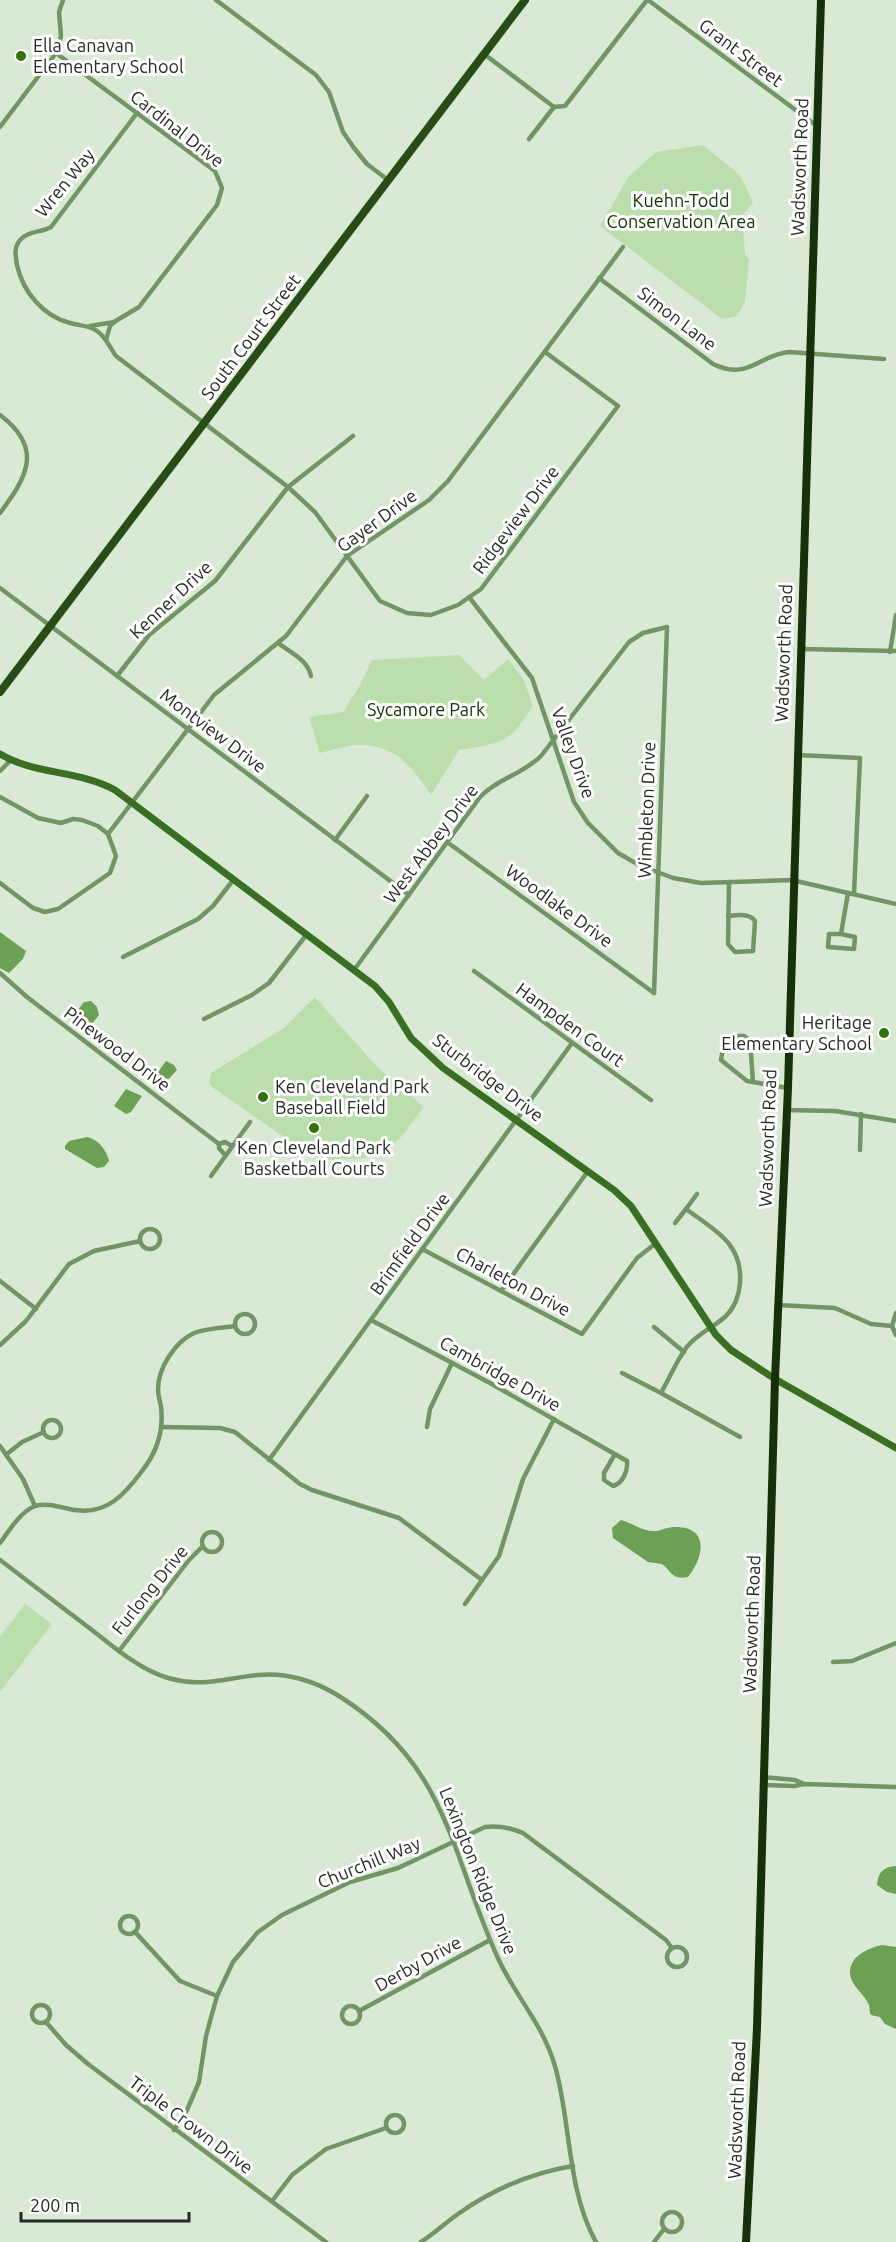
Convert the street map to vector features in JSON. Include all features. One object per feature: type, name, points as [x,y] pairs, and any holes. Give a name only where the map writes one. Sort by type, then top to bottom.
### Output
[{"type":"highway","name":"Wadsworth Road","points":[[746,2242],[757,2028],[775,1379],[788,1088],[792,880],[798,755],[821,0]]},
{"type":"main road","name":"South Court Street","points":[[0,692],[525,0]]},
{"type":"street","points":[[0,126],[56,53],[60,36],[59,12],[63,0]]},
{"type":"street","points":[[216,0],[316,75],[329,92],[344,132],[354,148],[367,164],[388,180]]},
{"type":"street","points":[[484,54],[554,107],[565,106],[648,0]]},
{"type":"street","name":"Grant Street","points":[[648,0],[818,127]]},
{"type":"street","name":"Cardinal Drive","points":[[56,53],[215,171],[221,182],[222,194],[217,205],[145,300],[132,312],[114,322],[86,325]]},
{"type":"street","points":[[530,139],[554,107]]},
{"type":"street","name":"Wren Way","points":[[86,325],[63,321],[44,310],[36,302],[23,283],[15,252],[19,241],[28,234],[41,232],[51,227],[137,113]]},
{"type":"street","name":"Gayer Drive","points":[[108,834],[220,689],[286,636],[347,556],[439,491],[623,247]]},
{"type":"street","name":"Simon Lane","points":[[600,278],[720,367],[745,369],[776,354],[789,352],[884,359]]},
{"type":"street","points":[[106,340],[110,326],[114,322]]},
{"type":"street","name":"Ridgeview Drive","points":[[86,325],[106,340],[116,356],[288,487],[324,522],[375,597],[407,613],[423,615],[440,613],[469,597],[484,585],[618,406],[545,352]]},
{"type":"street","points":[[0,415],[12,425],[21,438],[27,464],[19,488],[0,513]]},
{"type":"street","name":"Kenner Drive","points":[[117,676],[149,635],[215,581],[288,487],[353,436]]},
{"type":"street","name":"Montview Drive","points":[[0,588],[409,895]]},
{"type":"street","name":"Valley Drive","points":[[469,597],[531,678],[569,790],[588,823],[618,853],[658,873],[700,883],[792,880],[896,904]]},
{"type":"street","points":[[801,649],[893,651],[896,615]]},
{"type":"street","name":"West Abbey Drive","points":[[354,970],[486,791],[535,762],[629,642],[643,633],[667,627]]},
{"type":"street","name":"Wimbleton Drive","points":[[654,993],[667,627]]},
{"type":"street","points":[[278,643],[304,662],[311,676]]},
{"type":"street","name":"Sturbridge Drive","points":[[0,754],[11,760],[96,781],[115,790],[354,970],[382,994],[411,1038],[443,1068],[614,1190],[631,1206],[711,1327],[731,1350],[775,1379],[896,1448]]},
{"type":"street","points":[[798,755],[860,758],[851,893],[841,934]]},
{"type":"street","points":[[0,771],[11,760]]},
{"type":"street","points":[[335,840],[367,796]]},
{"type":"street","points":[[0,797],[38,818],[61,823],[74,819],[82,820],[98,826],[108,834],[116,856],[116,863],[110,873],[58,909],[45,912],[33,908],[0,883]]},
{"type":"street","name":"Woodlake Drive","points":[[447,842],[654,993]]},
{"type":"street","points":[[123,957],[198,919],[213,906],[234,879]]},
{"type":"street","points":[[728,916],[746,915],[755,921],[753,951],[735,951],[729,947],[728,916],[729,882]]},
{"type":"street","points":[[204,1019],[269,983],[307,934]]},
{"type":"street","points":[[829,934],[841,934],[855,937],[854,949],[828,947],[829,934]]},
{"type":"street","name":"Hampden Court","points":[[474,971],[651,1100]]},
{"type":"street","name":"Pinewood Drive","points":[[0,973],[27,997],[219,1144],[219,1148],[225,1155]]},
{"type":"street","points":[[753,1082],[750,1040],[744,1036],[730,1036],[724,1042],[721,1060],[747,1081],[788,1088]]},
{"type":"street","name":"Brimfield Drive","points":[[269,1460],[572,1043]]},
{"type":"street","points":[[786,1110],[861,1114],[896,1121]]},
{"type":"street","points":[[860,1150],[861,1114]]},
{"type":"street","points":[[211,1176],[249,1122]]},
{"type":"street","name":"Pinewood Drive","points":[[219,1144],[225,1142],[232,1146]]},
{"type":"street","points":[[501,1291],[588,1171]]},
{"type":"street","points":[[675,1223],[697,1194]]},
{"type":"street","points":[[661,1394],[684,1352],[697,1337],[727,1316],[739,1294],[741,1272],[739,1260],[733,1248],[725,1239],[686,1209]]},
{"type":"street","points":[[146,1230],[156,1231],[160,1237],[159,1244],[152,1250],[145,1249],[140,1241],[141,1234],[146,1230]]},
{"type":"street","points":[[0,1345],[26,1322],[69,1264],[80,1257],[128,1242],[140,1241]]},
{"type":"street","name":"Charleton Drive","points":[[422,1250],[582,1334],[637,1258],[656,1243]]},
{"type":"street","points":[[0,1281],[36,1309]]},
{"type":"street","points":[[778,1305],[835,1308],[871,1324],[892,1326]]},
{"type":"street","points":[[896,1313],[892,1326],[896,1335]]},
{"type":"street","points":[[242,1315],[252,1316],[255,1322],[255,1329],[247,1335],[241,1334],[235,1326],[236,1319],[242,1315]]},
{"type":"street","name":"Cambridge Drive","points":[[371,1320],[615,1454]]},
{"type":"street","points":[[0,1543],[16,1522],[35,1506],[58,1505],[86,1510],[100,1509],[116,1502],[149,1463],[158,1444],[162,1427],[158,1386],[166,1362],[174,1350],[194,1334],[235,1326]]},
{"type":"street","points":[[654,1327],[684,1352]]},
{"type":"street","points":[[426,1428],[430,1409],[452,1363]]},
{"type":"street","points":[[622,1373],[740,1437]]},
{"type":"street","points":[[465,1604],[499,1556],[528,1466],[554,1419]]},
{"type":"street","points":[[50,1420],[57,1421],[61,1425],[61,1434],[56,1438],[47,1437],[44,1432],[45,1423],[50,1420]]},
{"type":"street","points":[[162,1427],[188,1426],[228,1430],[242,1436],[269,1460],[307,1488],[399,1518],[482,1580]]},
{"type":"street","points":[[7,1454],[22,1442],[44,1432]]},
{"type":"street","points":[[0,1446],[23,1479],[35,1506]]},
{"type":"street","points":[[615,1454],[627,1461],[628,1467],[620,1483],[613,1486],[604,1480],[604,1473],[615,1454]]},
{"type":"street","name":"Furlong Drive","points":[[119,1651],[189,1560],[203,1546],[203,1539],[207,1534],[214,1532],[222,1539],[216,1551],[209,1551],[203,1546]]},
{"type":"street","name":"Lexington Ridge Drive","points":[[0,1560],[119,1651],[153,1672],[179,1680],[213,1683],[259,1675],[306,1680],[337,1695],[382,1728],[415,1764],[439,1805],[490,1940],[504,1970],[533,2016],[549,2049],[563,2100],[584,2218],[596,2242]]},
{"type":"street","points":[[833,1662],[852,1661],[896,1643]]},
{"type":"street","points":[[763,1781],[795,1780],[804,1784],[896,1787]]},
{"type":"street","name":"Churchill Way","points":[[174,2130],[187,2110],[199,2082],[217,1996],[240,1953],[258,1932],[269,1923],[357,1879],[398,1868],[476,1831],[493,1826],[511,1828],[523,1833],[666,1940],[672,1948]]},
{"type":"street","points":[[130,1915],[137,1919],[139,1926],[135,1932],[128,1934],[122,1930],[120,1924],[124,1917],[130,1915]]},
{"type":"street","points":[[135,1932],[180,1982],[217,1996]]},
{"type":"street","name":"Derby Drive","points":[[359,2011],[490,1940]]},
{"type":"street","name":"Churchill Way","points":[[679,1947],[684,1951],[686,1960],[681,1966],[675,1966],[668,1961],[668,1952],[672,1948],[679,1947]]},
{"type":"street","name":"Triple Crown Drive","points":[[45,2005],[49,2008],[51,2015],[46,2022],[40,2023],[34,2019],[32,2013],[36,2006],[45,2005]]},
{"type":"street","name":"Derby Drive","points":[[348,2006],[354,2006],[359,2011],[360,2018],[354,2023],[347,2023],[342,2017],[343,2009],[348,2006]]},
{"type":"street","name":"Triple Crown Drive","points":[[46,2022],[79,2057],[326,2242]]},
{"type":"street","points":[[392,2115],[398,2116],[403,2121],[403,2128],[398,2133],[391,2133],[386,2128],[386,2121],[392,2115]]},
{"type":"street","points":[[272,2201],[292,2175],[326,2149],[386,2128]]},
{"type":"street","points":[[421,2242],[496,2190],[529,2177],[573,2166]]},
{"type":"street","points":[[672,2212],[678,2215],[682,2223],[679,2229],[674,2232],[664,2229],[662,2224],[665,2215],[672,2212]]},
{"type":"street","points":[[654,2242],[664,2229]]},
{"type":"green space","name":"Kuehn-Todd Conservation Area","points":[[703,145],[740,175],[753,202],[742,216],[745,254],[749,260],[745,302],[737,316],[722,319],[600,226],[629,176],[656,152]]},
{"type":"green space","name":"Sycamore Park","points":[[459,655],[484,680],[508,659],[524,680],[533,706],[525,719],[503,740],[485,746],[459,750],[431,795],[409,766],[382,748],[357,745],[320,753],[309,717],[343,712],[372,660]]},
{"type":"green space","points":[[315,997],[378,1068],[424,1107],[401,1137],[384,1151],[366,1158],[331,1160],[315,1157],[209,1083],[211,1073],[284,1028]]},
{"type":"green space","points":[[25,1604],[52,1624],[0,1692],[0,1637]]},
{"type":"shaded area","points":[[0,932],[26,951],[23,959],[9,973],[0,968]]},
{"type":"shaded area","points":[[91,1001],[97,1007],[99,1015],[88,1029],[83,1031],[71,1019],[84,1002]]},
{"type":"shaded area","points":[[166,1061],[174,1065],[177,1070],[160,1086],[154,1083],[153,1079]]},
{"type":"shaded area","points":[[126,1089],[142,1096],[131,1112],[126,1114],[114,1106]]},
{"type":"shaded area","points":[[87,1137],[98,1143],[106,1153],[109,1161],[104,1167],[97,1168],[65,1149],[69,1141]]},
{"type":"shaded area","points":[[621,1520],[648,1530],[658,1531],[674,1527],[686,1528],[694,1532],[698,1537],[700,1552],[698,1561],[688,1577],[675,1576],[662,1564],[648,1562],[613,1538],[612,1528]]},
{"type":"shaded area","points":[[896,1866],[896,1894],[887,1892],[877,1885],[882,1871]]},
{"type":"shaded area","points":[[882,1945],[896,1947],[896,2029],[885,2024],[880,2017],[871,2015],[868,2002],[852,1981],[850,1974],[853,1961],[858,1956]]},
{"type":"place","name":"Ella Canavan Elementary School","points":[[21,56]]},
{"type":"place","name":"Heritage Elementary School","points":[[884,1033]]},
{"type":"place","name":"Ken Cleveland Park Baseball Field","points":[[263,1097]]},
{"type":"place","name":"Ken Cleveland Park Basketball Courts","points":[[314,1128]]}]
